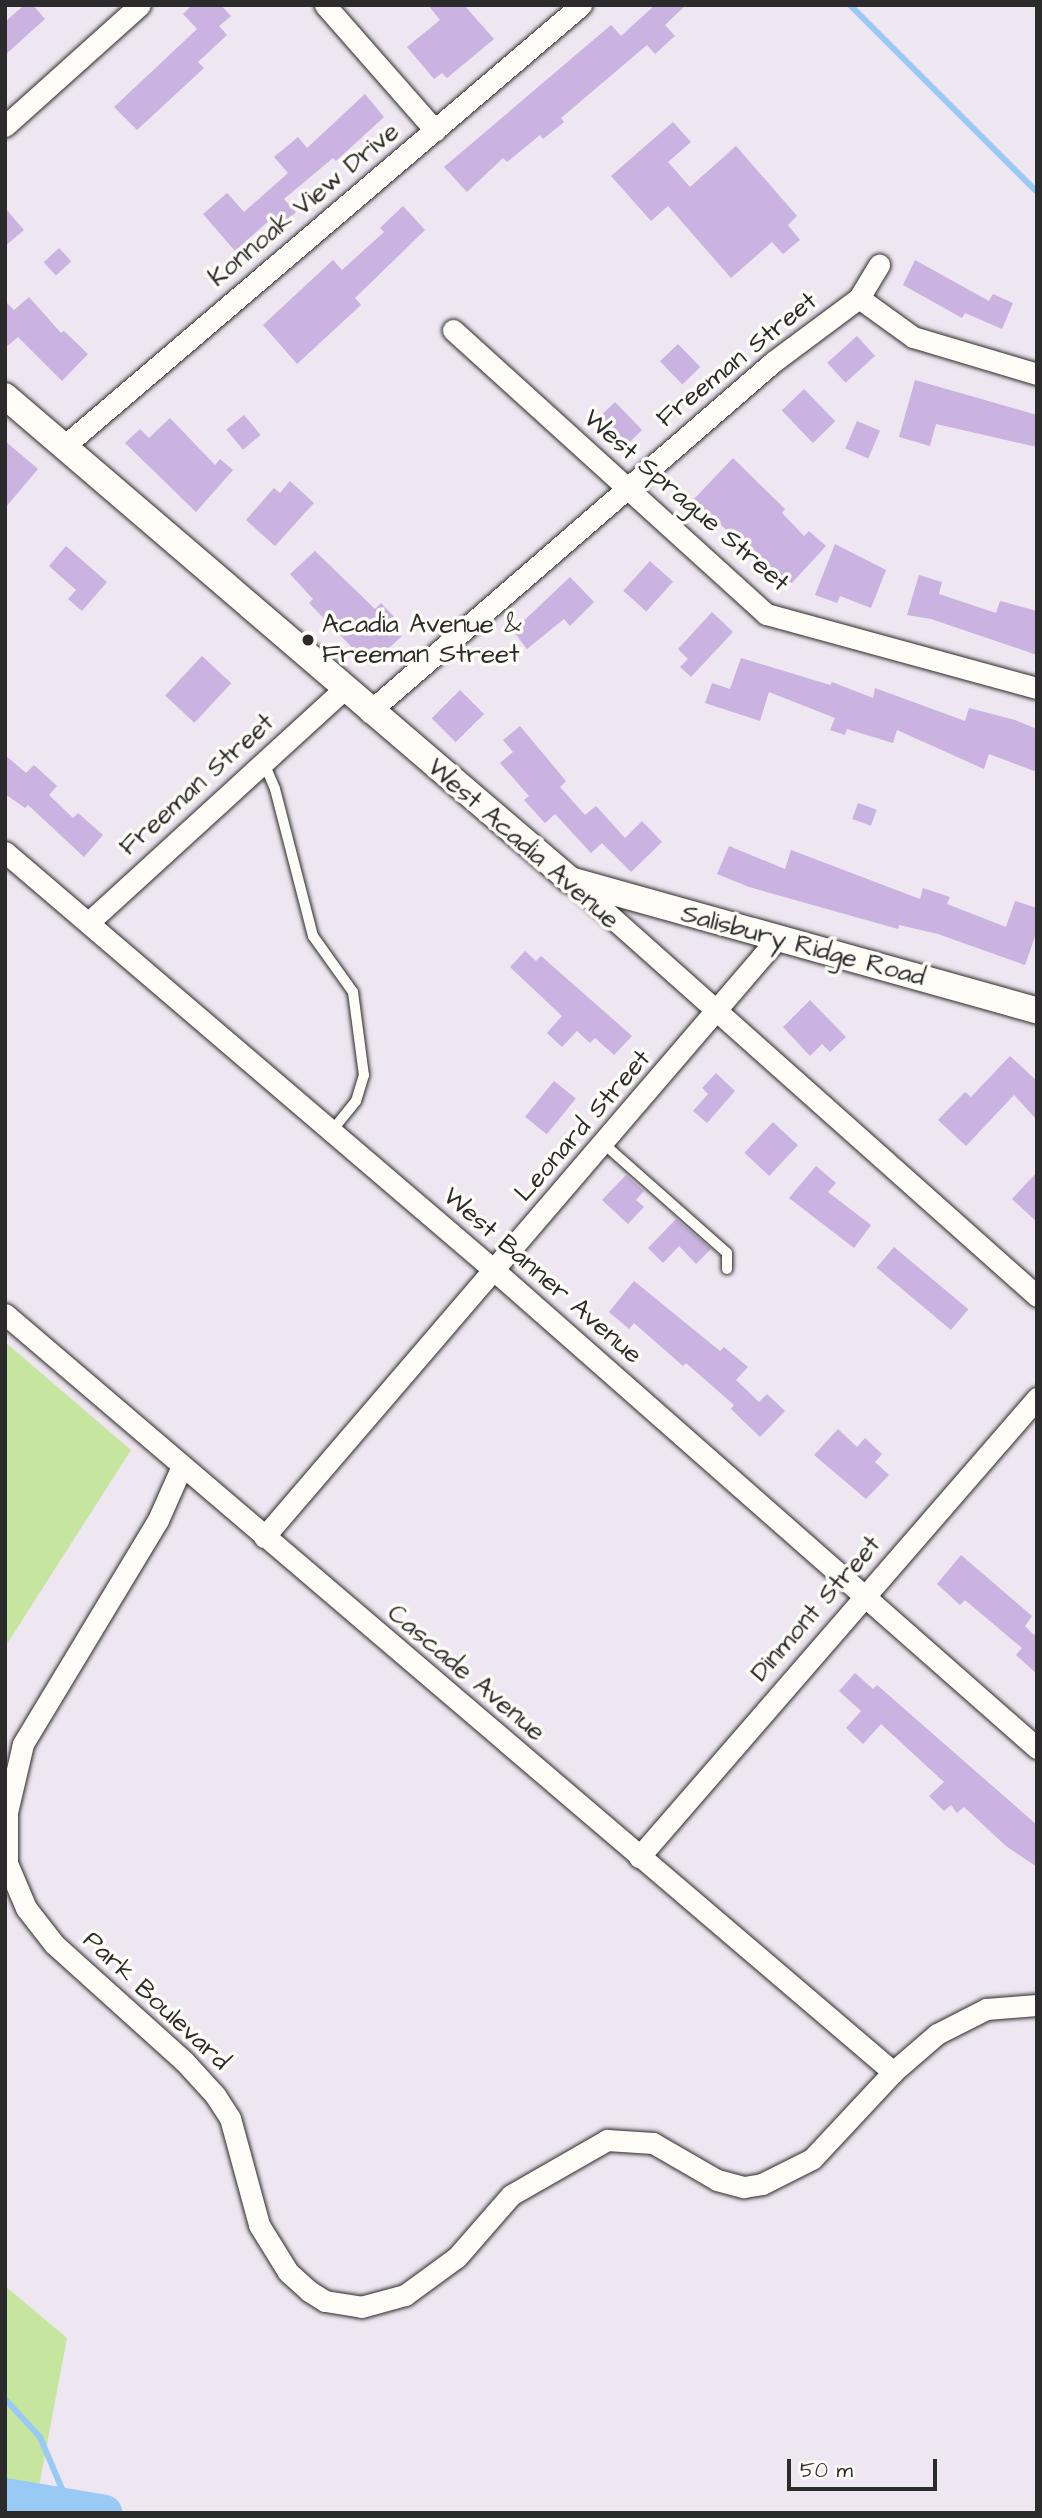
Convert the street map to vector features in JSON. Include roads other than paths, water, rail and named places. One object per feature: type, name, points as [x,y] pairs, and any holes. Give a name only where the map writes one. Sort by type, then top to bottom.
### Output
[{"type":"street","points":[[325,5],[435,130]]},
{"type":"street","name":"Konnoak View Drive","points":[[63,447],[581,5]]},
{"type":"street","points":[[5,126],[138,6]]},
{"type":"street","name":"Freeman Street","points":[[369,712],[624,488],[773,362],[859,298],[879,265]]},
{"type":"street","points":[[859,298],[913,337],[1037,373]]},
{"type":"street","name":"West Sprague Street","points":[[453,330],[624,488],[766,614],[1037,688]]},
{"type":"street","name":"West Acadia Avenue","points":[[5,396],[369,712],[570,880],[716,1014],[1037,1296]]},
{"type":"street","name":"Freeman Street","points":[[89,922],[344,690]]},
{"type":"street","name":"West Banner Avenue","points":[[5,852],[495,1271],[862,1597],[1037,1748]]},
{"type":"street","name":"Salisbury Ridge Road","points":[[570,880],[776,940],[1037,1010]]},
{"type":"street","name":"Leonard Street","points":[[264,1537],[716,1014],[776,940]]},
{"type":"street","name":"Cascade Avenue","points":[[5,1314],[893,2072]]},
{"type":"street","name":"Dinmont Street","points":[[639,1857],[1037,1398]]},
{"type":"street","name":"Park Boulevard","points":[[181,1466],[158,1520],[23,1744],[7,1812],[7,1863],[26,1908],[54,1944],[175,2052],[215,2095],[230,2118],[259,2225],[288,2272],[309,2291],[333,2304],[361,2307],[405,2295],[457,2257],[511,2194],[607,2140],[653,2143],[717,2180],[744,2187],[762,2184],[812,2159],[893,2072],[937,2034],[986,2009],[1037,2005]]},
{"type":"lane","points":[[264,762],[275,789],[313,936],[353,992],[364,1075],[356,1101],[332,1131]]},
{"type":"lane","points":[[604,1144],[727,1253],[727,1269]]},
{"type":"waterway","points":[[850,5],[1037,192]]},
{"type":"waterway","points":[[5,2399],[40,2437],[68,2503]]},
{"type":"waterway","points":[[5,2496],[104,2513]]},
{"type":"place","name":"Acadia Avenue & Freeman Street","points":[[308,640]]}]
